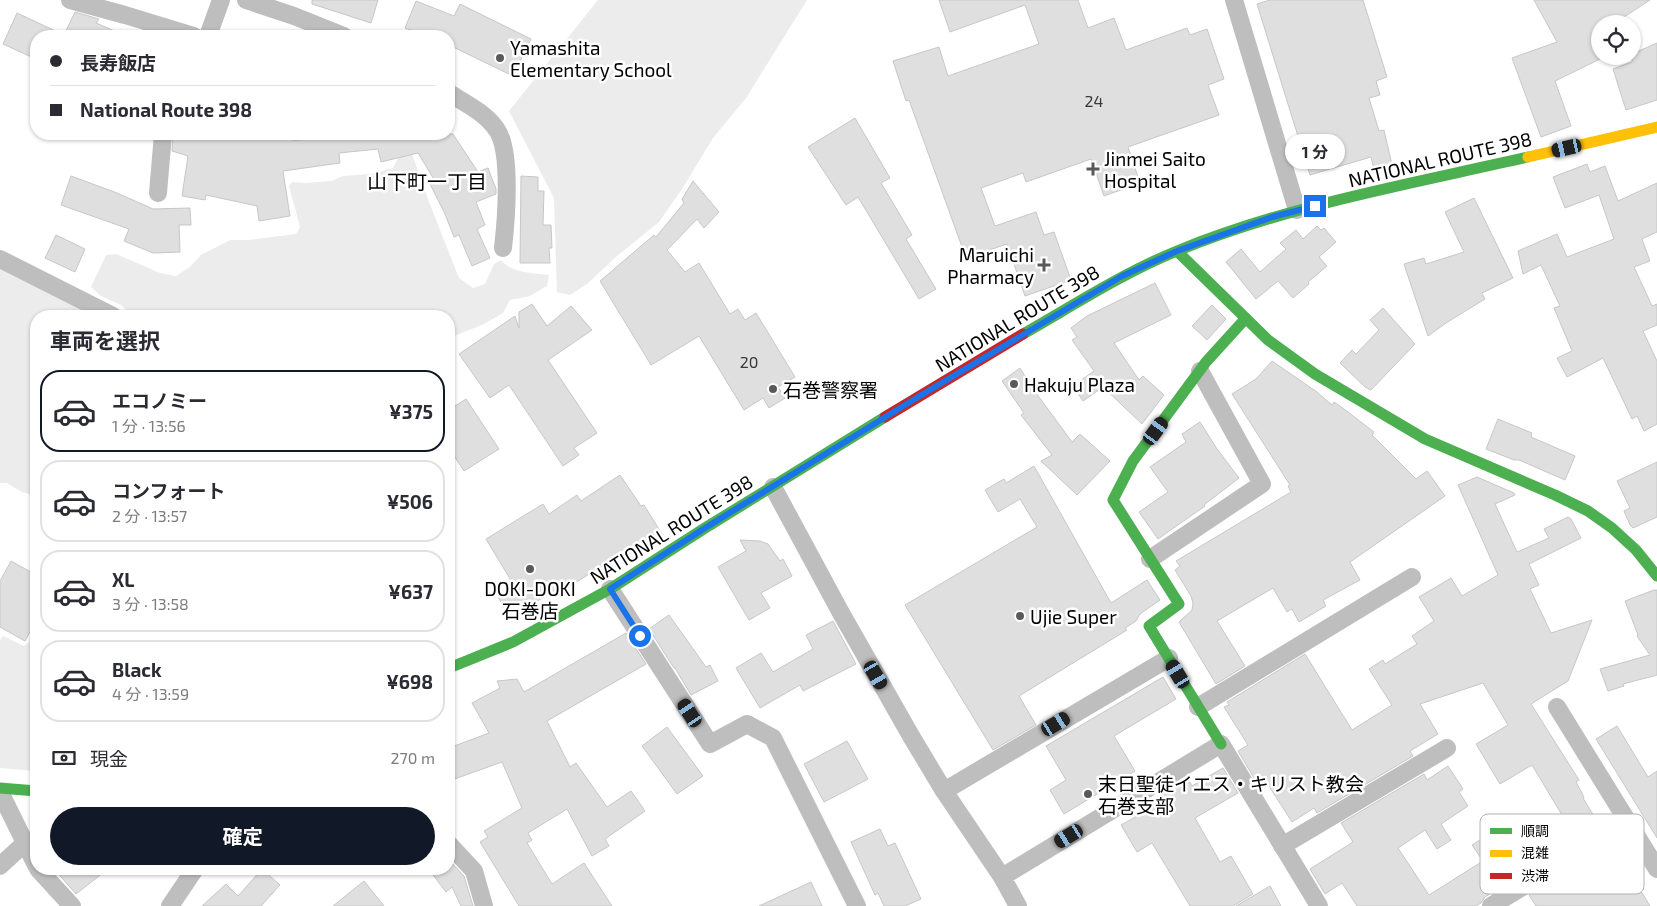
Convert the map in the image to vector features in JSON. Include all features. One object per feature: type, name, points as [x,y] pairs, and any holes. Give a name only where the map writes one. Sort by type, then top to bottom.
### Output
[{"type":"main road","name":"NATIONAL ROUTE 398","points":[[455,666],[513,642],[610,589],[918,397],[1122,276],[1177,251],[1296,210],[1657,127]]},
{"type":"main road","points":[[1177,251],[1268,340],[1315,374],[1426,439],[1588,511],[1612,528],[1636,550],[1657,576]]},
{"type":"main road","points":[[1220,744],[1149,626],[1179,604],[1113,500],[1133,461],[1200,371],[1246,318]]},
{"type":"main road","points":[[0,790],[30,791]]},
{"type":"street","points":[[70,0],[174,30]]},
{"type":"street","points":[[210,30],[221,0]]},
{"type":"street","points":[[246,0],[329,30]]},
{"type":"street","points":[[1234,0],[1296,210]]},
{"type":"street","points":[[455,97],[484,116],[498,130],[504,148],[506,218],[503,248]]},
{"type":"street","points":[[158,193],[162,140]]},
{"type":"street","points":[[0,258],[101,310]]},
{"type":"street","points":[[1150,559],[1262,484],[1200,371]]},
{"type":"street","points":[[773,487],[840,613],[944,791],[1002,877],[1018,906]]},
{"type":"street","points":[[1198,706],[1412,577]]},
{"type":"street","points":[[610,589],[710,744],[747,724],[773,738],[857,906]]},
{"type":"street","points":[[944,791],[1168,658]]},
{"type":"street","points":[[1557,707],[1623,814]]},
{"type":"street","points":[[1002,877],[1220,744],[1319,906]]},
{"type":"street","points":[[1282,846],[1447,748]]},
{"type":"street","points":[[0,790],[30,853]]},
{"type":"street","points":[[0,866],[25,843]]},
{"type":"street","points":[[1644,849],[1657,870]]},
{"type":"street","points":[[455,850],[474,870],[484,906]]},
{"type":"street","points":[[44,875],[72,906]]},
{"type":"street","points":[[170,906],[191,875]]},
{"type":"street","points":[[1491,906],[1511,894]]},
{"type":"shaded area","points":[[598,0],[807,0],[746,98],[713,138],[682,189],[659,222],[617,256],[587,284],[570,295],[557,292],[554,198],[509,111]]},
{"type":"shaded area","points":[[395,140],[407,140],[459,278],[473,288],[485,284],[494,264],[501,260],[510,268],[516,270],[549,275],[547,286],[530,296],[510,300],[503,313],[484,324],[455,336],[455,310],[126,310],[121,305],[101,296],[91,287],[106,255],[116,254],[160,273],[176,276],[190,267],[201,255],[230,240],[249,240],[296,234],[300,227],[289,186],[292,182],[331,181],[343,176],[371,174],[393,168],[399,156]]},
{"type":"shaded area","points":[[0,268],[88,310],[30,310],[30,494],[7,483],[0,483]]},
{"type":"shaded area","points":[[3,636],[24,646],[30,642],[30,770],[0,768],[0,641]]},
{"type":"building","points":[[312,0],[378,0],[371,23],[312,4]]},
{"type":"building","name":"Jinmei Saito Hospital","points":[[939,0],[1078,0],[1088,28],[1114,18],[1126,50],[1187,28],[1190,35],[1207,29],[1224,79],[1208,85],[1219,115],[1128,147],[1140,183],[1104,196],[1091,159],[1026,182],[1023,173],[981,188],[995,226],[1036,212],[1044,235],[1054,232],[1071,280],[1025,296],[1007,244],[966,258],[909,100],[906,101],[893,61],[939,47],[948,76],[1039,44],[1025,5],[950,32]]},
{"type":"building","points":[[1270,0],[1363,0],[1387,77],[1376,81],[1380,95],[1369,98],[1379,131],[1384,130],[1392,165],[1374,169],[1371,157],[1310,175],[1257,4]]},
{"type":"building","points":[[1534,0],[1650,0],[1627,15],[1591,15],[1591,63],[1555,81],[1571,126],[1541,137],[1512,58],[1557,42]]},
{"type":"building","points":[[416,1],[454,16],[460,4],[531,39],[513,76],[455,48],[455,30],[410,30],[405,28]]},
{"type":"building","points":[[75,12],[99,19],[96,23],[112,30],[66,30]]},
{"type":"building","points":[[17,13],[53,30],[30,30],[30,56],[3,44]]},
{"type":"building","points":[[1657,43],[1657,100],[1626,110],[1613,69],[1624,65],[1641,65],[1641,50]]},
{"type":"building","points":[[855,118],[890,178],[881,183],[912,235],[906,239],[936,289],[919,299],[858,197],[846,205],[808,147]]},
{"type":"building","points":[[455,137],[478,172],[488,168],[496,189],[496,194],[476,202],[485,225],[477,229],[490,258],[472,266],[459,235],[454,237],[430,184],[435,181],[418,153],[381,162],[378,149],[339,153],[340,163],[283,171],[290,216],[259,221],[257,206],[206,195],[205,200],[182,196],[188,156],[172,151],[173,140],[455,140]]},
{"type":"building","points":[[1587,164],[1590,172],[1605,166],[1618,201],[1657,183],[1657,232],[1642,239],[1650,261],[1634,267],[1652,306],[1657,304],[1657,325],[1643,331],[1657,361],[1657,424],[1644,431],[1637,416],[1632,419],[1603,358],[1567,377],[1557,358],[1572,351],[1554,308],[1560,306],[1541,265],[1523,274],[1518,251],[1557,234],[1567,257],[1614,239],[1599,195],[1565,208],[1553,177]]},
{"type":"building","points":[[71,176],[153,209],[190,208],[191,225],[179,225],[180,252],[153,253],[124,241],[129,229],[61,205]]},
{"type":"building","points":[[521,176],[538,177],[538,191],[544,191],[543,225],[551,225],[552,248],[549,248],[550,263],[520,263]]},
{"type":"building","points":[[693,181],[719,212],[704,228],[697,219],[667,250],[685,272],[699,263],[730,314],[738,309],[745,320],[756,313],[795,377],[778,387],[785,398],[769,408],[763,398],[744,410],[699,336],[651,365],[600,281],[654,235],[656,237],[684,203],[682,199]]},
{"type":"building","points":[[1474,198],[1513,278],[1482,293],[1485,299],[1428,336],[1404,264],[1424,258],[1426,264],[1464,252],[1445,212]]},
{"type":"building","points":[[1317,226],[1321,230],[1324,228],[1336,242],[1319,257],[1327,266],[1293,298],[1278,281],[1256,299],[1226,262],[1241,249],[1260,272],[1286,249],[1280,243],[1296,230],[1303,239]]},
{"type":"building","points":[[56,235],[85,249],[75,272],[45,258]]},
{"type":"building","points":[[1155,283],[1171,315],[1114,343],[1139,380],[1143,376],[1164,395],[1142,424],[1103,387],[1083,401],[1073,386],[1094,371],[1072,340],[1077,337],[1071,328],[1087,316]]},
{"type":"building","points":[[532,304],[547,326],[571,306],[592,330],[548,360],[597,433],[574,448],[579,455],[563,466],[509,385],[490,398],[459,354],[515,316],[519,328],[519,312]]},
{"type":"building","points":[[1212,305],[1226,319],[1207,340],[1192,326]]},
{"type":"building","points":[[1383,308],[1415,344],[1371,390],[1365,387],[1340,363],[1352,350],[1356,354],[1379,330],[1370,320]]},
{"type":"building","points":[[1272,361],[1317,392],[1332,405],[1334,402],[1340,406],[1374,432],[1372,435],[1416,479],[1427,471],[1445,496],[1350,562],[1360,580],[1323,600],[1326,606],[1299,622],[1292,609],[1287,612],[1273,588],[1217,621],[1245,666],[1216,684],[1179,622],[1192,610],[1193,603],[1191,596],[1175,570],[1180,566],[1176,561],[1291,492],[1288,486],[1290,485],[1232,394],[1256,379]]},
{"type":"building","points":[[1020,368],[1072,442],[1080,434],[1110,461],[1077,495],[1041,461],[1052,455],[1021,415],[1024,413],[1002,381]]},
{"type":"building","points":[[466,399],[499,449],[464,471],[455,457],[455,406]]},
{"type":"building","points":[[1498,419],[1532,433],[1531,437],[1575,456],[1565,480],[1519,460],[1514,460],[1486,449]]},
{"type":"building","points":[[1200,422],[1239,478],[1205,506],[1158,539],[1139,512],[1168,492],[1150,467],[1186,442],[1182,434]]},
{"type":"building","points":[[1657,462],[1657,517],[1633,528],[1624,511],[1630,508],[1617,481]]},
{"type":"building","points":[[1034,466],[1111,603],[1147,580],[1160,600],[1140,614],[1136,621],[1125,628],[1127,630],[1019,696],[1036,725],[993,750],[905,605],[1037,527],[1020,499],[998,512],[985,490],[1004,479],[1006,483]]},
{"type":"building","points":[[620,475],[641,506],[644,505],[662,534],[622,558],[620,555],[565,589],[560,587],[510,618],[498,597],[515,587],[486,539],[543,504],[549,514],[577,495],[581,501]]},
{"type":"building","points":[[1477,477],[1514,493],[1515,495],[1495,504],[1517,552],[1549,538],[1544,529],[1568,517],[1581,538],[1529,564],[1539,585],[1530,589],[1551,633],[1592,620],[1568,681],[1531,704],[1579,780],[1576,782],[1593,814],[1561,814],[1532,765],[1500,784],[1476,744],[1508,725],[1483,683],[1420,704],[1438,734],[1410,751],[1413,756],[1317,813],[1314,808],[1292,822],[1265,780],[1258,785],[1238,751],[1248,745],[1224,707],[1229,705],[1227,702],[1305,654],[1352,730],[1392,705],[1369,669],[1383,660],[1385,664],[1417,644],[1412,636],[1434,621],[1419,597],[1451,578],[1462,596],[1498,575],[1458,485]]},
{"type":"building","points":[[740,540],[760,541],[768,544],[780,561],[783,559],[792,576],[761,593],[770,608],[749,620],[718,567],[746,551]]},
{"type":"building","points":[[11,561],[30,572],[30,632],[25,641],[0,627],[0,581]]},
{"type":"building","points":[[1657,590],[1657,675],[1623,684],[1624,686],[1608,691],[1600,669],[1650,655],[1637,636],[1625,601]]},
{"type":"building","points":[[669,615],[706,667],[710,665],[718,681],[691,695],[649,629]]},
{"type":"building","points":[[833,621],[856,664],[803,691],[800,685],[760,708],[736,668],[761,653],[773,672],[813,649],[806,635]]},
{"type":"building","points":[[626,633],[646,664],[547,721],[570,767],[576,763],[607,807],[631,791],[645,811],[605,839],[609,846],[592,856],[567,809],[528,833],[532,840],[527,843],[552,884],[584,863],[612,906],[519,906],[480,842],[488,837],[484,831],[522,808],[502,762],[455,779],[455,746],[489,733],[472,703],[500,688],[497,681],[517,679],[524,692]]},
{"type":"building","points":[[1163,677],[1176,699],[1114,736],[1135,771],[1064,814],[1050,790],[1066,780],[1046,746]]},
{"type":"building","points":[[1617,726],[1648,777],[1657,771],[1657,838],[1644,814],[1642,814],[1596,739]]},
{"type":"building","points":[[667,727],[703,776],[677,794],[642,746]]},
{"type":"building","points":[[847,741],[868,779],[824,802],[804,764]]},
{"type":"building","points":[[1448,766],[1463,789],[1459,792],[1468,806],[1441,824],[1451,840],[1437,849],[1425,830],[1398,848],[1429,895],[1480,863],[1480,894],[1490,894],[1476,906],[1357,906],[1342,883],[1325,894],[1310,869],[1353,842],[1341,823],[1424,774],[1427,780]]},
{"type":"building","points":[[1223,768],[1238,793],[1195,818],[1220,862],[1231,856],[1253,894],[1233,906],[1190,906],[1152,843],[1137,852],[1121,825],[1155,806],[1152,800],[1179,784],[1181,787],[1190,782],[1192,786]]},
{"type":"building","points":[[880,829],[888,846],[895,843],[921,899],[905,906],[884,906],[878,893],[875,895],[851,842]]},
{"type":"building","points":[[1480,840],[1480,857],[1472,845]]},
{"type":"building","points":[[455,866],[464,876],[473,906],[461,906],[452,887],[446,892],[433,875],[455,875]]},
{"type":"building","points":[[59,875],[100,875],[76,894]]},
{"type":"building","points":[[257,875],[269,875],[280,885],[261,906],[202,906],[226,884],[238,896]]},
{"type":"building","points":[[364,881],[384,906],[333,906]]},
{"type":"building","points":[[811,882],[822,906],[759,906]]},
{"type":"building","points":[[1270,886],[1281,906],[1236,906]]},
{"type":"building","points":[[1643,894],[1650,906],[1536,906],[1529,895]]},
{"type":"traffic: fast","points":[[1023,334],[1137,269],[1219,235],[1306,208],[1395,186],[1528,157]]},
{"type":"traffic: fast","points":[[1177,251],[1268,340],[1315,374],[1425,439],[1588,511],[1612,528],[1636,550],[1657,576]]},
{"type":"traffic: fast","points":[[1221,744],[1149,626],[1179,604],[1113,500],[1133,461],[1206,362],[1246,318]]},
{"type":"traffic: fast","points":[[455,666],[513,642],[610,589],[885,417]]},
{"type":"traffic: fast","points":[[0,788],[30,790]]},
{"type":"traffic: slow","points":[[1528,157],[1657,127]]},
{"type":"traffic: jam","points":[[885,417],[1023,334]]},
{"type":"place","name":"Yamashita Elementary School","points":[[500,58]]},
{"type":"place","name":"Jinmei Saito Hospital","points":[[1093,169]]},
{"type":"place","name":"Maruichi Pharmacy","points":[[1044,265]]},
{"type":"place","name":"Hakuju Plaza","points":[[1014,384]]},
{"type":"place","name":"石巻警察署","points":[[773,389]]},
{"type":"place","name":"DOKI-DOKI 石巻店","points":[[530,569]]},
{"type":"place","name":"Ujie Super","points":[[1020,616]]},
{"type":"place","name":"末日聖徒イエス・キリスト教会 石巻支部","points":[[1088,794]]},
{"type":"district","name":"山下町一丁目","points":[[427,181]]},
{"type":"route","points":[[640,636],[610,589],[705,528],[918,397],[1122,276],[1177,251],[1272,217],[1315,206]]}]
